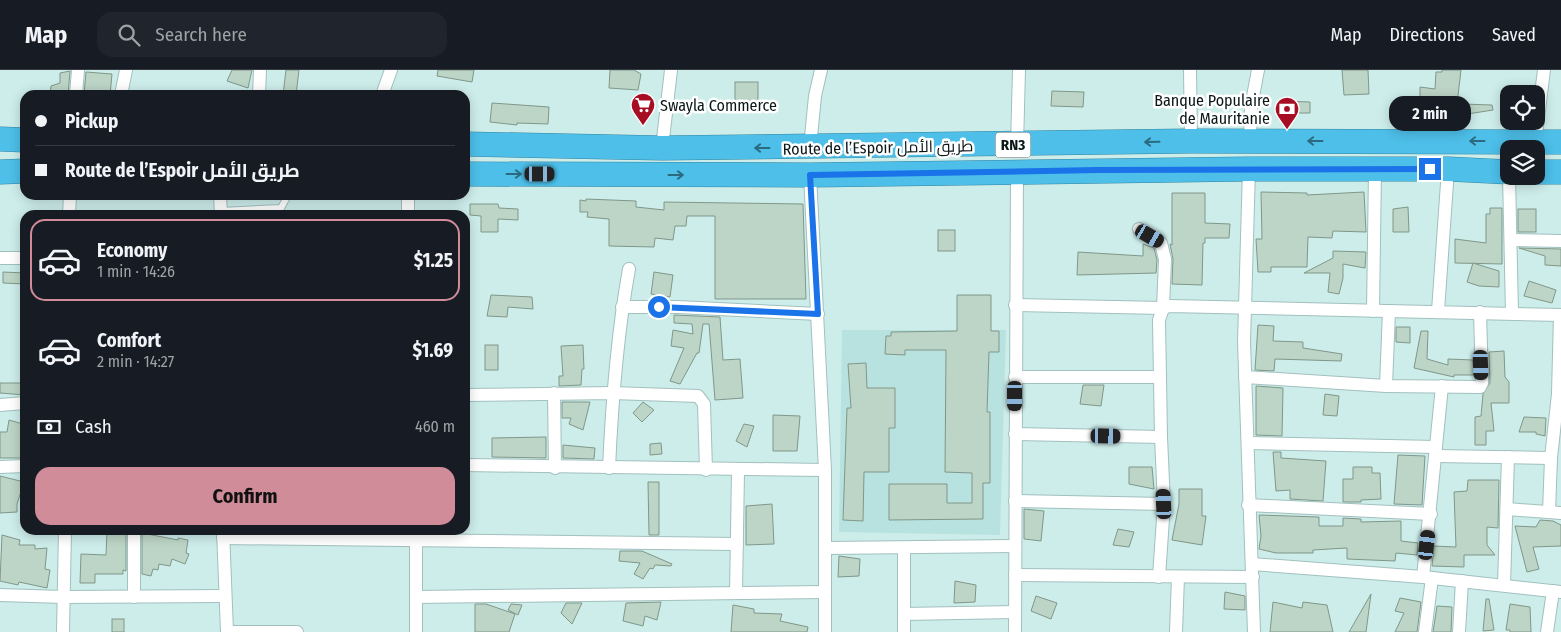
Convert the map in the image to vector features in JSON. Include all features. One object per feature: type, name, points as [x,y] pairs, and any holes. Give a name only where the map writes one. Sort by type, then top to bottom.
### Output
[{"type":"highway","points":[[0,139],[20,140]]},
{"type":"highway","name":"Route de l’Espoir طريق الأمل","points":[[470,144],[662,148],[810,148],[1191,141],[1500,142]]},
{"type":"highway","name":"Route de l’Espoir طريق الأمل","points":[[1545,142],[1561,142]]},
{"type":"highway","name":"Route de l’Espoir طريق الأمل","points":[[470,174],[810,175],[1248,169],[1448,169],[1500,172]]},
{"type":"highway","points":[[0,172],[20,171]]},
{"type":"highway","points":[[1545,172],[1561,172]]},
{"type":"street","points":[[76,90],[78,70]]},
{"type":"street","points":[[122,90],[126,70]]},
{"type":"street","points":[[259,90],[260,70]]},
{"type":"street","points":[[384,90],[391,70]]},
{"type":"street","points":[[662,148],[671,70]]},
{"type":"street","points":[[810,148],[815,96],[821,70]]},
{"type":"street","points":[[1017,145],[1019,70]]},
{"type":"street","points":[[1190,70],[1191,141]]},
{"type":"street","points":[[1250,141],[1251,107],[1258,70]]},
{"type":"street","points":[[1535,140],[1544,70]]},
{"type":"street","points":[[1248,169],[1244,307],[1248,505],[1253,577],[1254,632]]},
{"type":"street","points":[[1438,312],[1448,169]]},
{"type":"street","points":[[1373,311],[1375,170]]},
{"type":"street","points":[[1015,632],[1016,172]]},
{"type":"street","points":[[810,175],[825,470],[825,632]]},
{"type":"street","points":[[1509,185],[1512,313]]},
{"type":"street","points":[[1139,229],[1161,243],[1165,259],[1163,308],[1159,320],[1160,437],[1164,504],[1159,577]]},
{"type":"street","points":[[1512,240],[1561,241]]},
{"type":"street","points":[[0,258],[20,258]]},
{"type":"street","points":[[609,468],[613,393],[622,307],[629,269]]},
{"type":"street","points":[[1016,305],[1163,308],[1169,306],[1244,307],[1560,315],[1560,394],[1555,451],[1555,512],[1507,509]]},
{"type":"street","points":[[622,307],[678,307],[818,314]]},
{"type":"street","points":[[1386,386],[1389,311]]},
{"type":"street","points":[[1245,377],[1386,386],[1476,388],[1481,385],[1480,312]]},
{"type":"street","points":[[1015,377],[1160,377]]},
{"type":"street","points":[[1425,632],[1431,514],[1442,386]]},
{"type":"street","points":[[554,393],[555,468]]},
{"type":"street","points":[[470,395],[613,393],[698,396],[704,404],[706,470]]},
{"type":"street","points":[[0,405],[20,403]]},
{"type":"street","points":[[1015,434],[1160,437]]},
{"type":"street","points":[[1248,443],[1436,451],[1508,457],[1555,451]]},
{"type":"street","points":[[1504,585],[1508,457]]},
{"type":"street","points":[[470,465],[738,471],[825,470]]},
{"type":"street","points":[[0,467],[20,466]]},
{"type":"street","points":[[736,593],[738,471]]},
{"type":"street","points":[[1015,501],[1164,504]]},
{"type":"street","points":[[1248,505],[1431,514]]},
{"type":"street","points":[[64,632],[65,535]]},
{"type":"street","points":[[134,535],[134,597]]},
{"type":"street","points":[[223,535],[224,596],[227,632],[297,632]]},
{"type":"street","points":[[320,535],[737,544]]},
{"type":"street","points":[[416,536],[416,632]]},
{"type":"street","points":[[826,548],[1015,546]]},
{"type":"street","points":[[904,548],[904,632]]},
{"type":"street","points":[[1252,564],[1427,577],[1557,592],[1547,632]]},
{"type":"street","points":[[1015,575],[1253,577]]},
{"type":"street","points":[[1176,632],[1178,576]]},
{"type":"street","points":[[1459,632],[1462,581]]},
{"type":"street","points":[[416,597],[826,592]]},
{"type":"street","points":[[0,595],[64,598],[224,596]]},
{"type":"street","points":[[904,614],[1015,612]]},
{"type":"lane","points":[[257,210],[281,208],[285,200]]},
{"type":"shaded area","points":[[842,330],[1006,330],[1000,535],[839,532]]},
{"type":"building","points":[[232,70],[252,70],[248,88],[227,81]]},
{"type":"building","points":[[286,70],[299,70],[297,90],[284,90]]},
{"type":"building","points":[[438,70],[474,70],[472,82],[437,76]]},
{"type":"building","points":[[610,70],[634,70],[641,74],[638,90],[609,88]]},
{"type":"building","points":[[1342,70],[1368,70],[1369,94],[1344,95]]},
{"type":"building","points":[[1442,70],[1461,70],[1456,113],[1437,113],[1438,100],[1420,99],[1420,87],[1435,89],[1436,72],[1442,72]]},
{"type":"building","points":[[70,71],[68,90],[51,90],[51,86],[60,83],[60,73]]},
{"type":"building","points":[[86,72],[112,74],[110,90],[84,90]]},
{"type":"building","points":[[735,82],[758,82],[758,105],[735,105]]},
{"type":"building","points":[[1052,91],[1084,92],[1083,107],[1051,106]]},
{"type":"building","points":[[1282,101],[1310,102],[1310,113],[1281,113]]},
{"type":"building","points":[[492,103],[549,107],[548,124],[517,123],[517,125],[490,122]]},
{"type":"building","points":[[1462,104],[1492,105],[1493,110],[1461,115]]},
{"type":"building","points":[[1261,192],[1307,193],[1307,195],[1364,192],[1366,232],[1333,231],[1332,238],[1308,237],[1307,267],[1271,267],[1271,272],[1258,272],[1256,239],[1262,239]]},
{"type":"building","points":[[1172,193],[1205,193],[1205,223],[1230,224],[1229,238],[1205,238],[1205,243],[1203,243],[1202,285],[1172,284],[1173,259],[1170,244],[1172,245]]},
{"type":"building","points":[[586,199],[636,201],[636,207],[664,210],[664,202],[803,204],[806,299],[715,299],[715,216],[687,216],[686,226],[675,226],[673,240],[655,238],[654,247],[609,246],[609,219],[587,217],[588,212],[580,212],[580,200],[586,201]]},
{"type":"building","points":[[470,204],[498,204],[499,208],[518,209],[518,220],[498,219],[498,232],[481,232],[481,216],[470,215]]},
{"type":"building","points":[[1408,207],[1409,232],[1393,232],[1393,209]]},
{"type":"building","points":[[1490,208],[1502,208],[1502,264],[1455,263],[1455,239],[1486,243],[1486,214],[1490,214]]},
{"type":"building","points":[[1518,209],[1536,209],[1536,232],[1518,232]]},
{"type":"building","points":[[938,230],[955,230],[955,251],[938,251]]},
{"type":"building","points":[[1143,244],[1154,248],[1157,260],[1156,273],[1077,275],[1078,252],[1143,256]]},
{"type":"building","points":[[1519,248],[1561,249],[1561,266],[1545,265],[1545,256]]},
{"type":"building","points":[[1333,251],[1366,252],[1365,268],[1343,264],[1343,278],[1339,294],[1328,292],[1330,273],[1304,273],[1333,258]]},
{"type":"building","points":[[1473,263],[1499,271],[1499,287],[1479,286],[1467,282]]},
{"type":"building","points":[[3,272],[20,273],[20,284],[3,283]]},
{"type":"building","points":[[654,272],[673,275],[670,297],[651,294]]},
{"type":"building","points":[[1529,281],[1556,290],[1552,303],[1524,296]]},
{"type":"building","points":[[491,295],[532,297],[533,309],[508,307],[507,317],[487,316]]},
{"type":"building","points":[[957,295],[991,295],[991,331],[999,331],[999,352],[989,352],[987,412],[990,412],[990,483],[983,483],[983,519],[889,520],[889,484],[947,484],[947,503],[972,503],[972,473],[945,472],[946,350],[905,350],[905,355],[885,354],[886,336],[891,336],[891,332],[957,331]]},
{"type":"building","points":[[674,315],[720,317],[723,360],[740,359],[743,398],[715,400],[709,324],[703,324],[699,353],[697,353],[680,384],[670,381],[684,348],[671,346],[673,330],[693,334],[692,324],[674,323]]},
{"type":"building","points":[[1258,325],[1274,326],[1273,341],[1303,342],[1303,348],[1342,354],[1341,361],[1275,359],[1274,371],[1255,370]]},
{"type":"building","points":[[1396,327],[1410,327],[1410,343],[1396,342]]},
{"type":"building","points":[[1421,331],[1428,331],[1427,359],[1448,365],[1448,359],[1473,360],[1474,375],[1454,375],[1454,377],[1414,368]]},
{"type":"building","points":[[485,345],[498,345],[498,370],[485,370]]},
{"type":"building","points":[[583,345],[584,369],[582,369],[581,385],[559,386],[559,376],[563,376],[561,346]]},
{"type":"building","points":[[1504,351],[1505,377],[1509,382],[1509,403],[1491,403],[1494,431],[1486,431],[1486,445],[1475,445],[1475,417],[1481,416],[1483,394],[1490,383],[1489,352]]},
{"type":"building","points":[[866,363],[867,388],[895,388],[895,428],[889,428],[889,472],[864,472],[863,521],[843,520],[847,408],[851,408],[848,364]]},
{"type":"building","points":[[0,383],[20,383],[20,395],[0,393]]},
{"type":"building","points":[[1083,385],[1104,385],[1101,406],[1080,404]]},
{"type":"building","points":[[1256,386],[1283,388],[1282,436],[1256,435]]},
{"type":"building","points":[[1325,394],[1339,396],[1337,416],[1323,415]]},
{"type":"building","points":[[562,402],[590,402],[583,430],[569,424],[571,418],[562,418]]},
{"type":"building","points":[[643,402],[654,410],[642,422],[633,413]]},
{"type":"building","points":[[773,415],[800,416],[797,451],[773,451]]},
{"type":"building","points":[[1524,417],[1546,418],[1545,436],[1536,434],[1536,432],[1519,432]]},
{"type":"building","points":[[9,420],[20,423],[20,458],[0,458],[0,432],[7,432]]},
{"type":"building","points":[[744,424],[754,426],[747,447],[736,441]]},
{"type":"building","points":[[546,437],[546,458],[492,457],[492,438]]},
{"type":"building","points":[[661,443],[662,454],[650,455],[650,444]]},
{"type":"building","points":[[563,445],[595,448],[594,459],[563,458]]},
{"type":"building","points":[[1273,452],[1281,452],[1281,458],[1326,461],[1323,501],[1290,499],[1290,490],[1276,491]]},
{"type":"building","points":[[1398,455],[1425,456],[1422,505],[1394,504]]},
{"type":"building","points":[[1129,467],[1152,467],[1154,489],[1129,484]]},
{"type":"building","points":[[1353,467],[1372,467],[1372,473],[1380,473],[1381,499],[1343,502],[1343,479],[1353,479]]},
{"type":"building","points":[[0,476],[20,481],[17,512],[0,513]]},
{"type":"building","points":[[1468,480],[1499,480],[1498,528],[1487,527],[1487,545],[1495,555],[1464,555],[1464,567],[1432,566],[1434,546],[1456,547],[1454,492],[1467,491]]},
{"type":"building","points":[[648,482],[659,482],[659,535],[649,535]]},
{"type":"building","points":[[1179,489],[1202,489],[1202,516],[1206,516],[1202,545],[1172,540],[1179,504]]},
{"type":"building","points":[[772,504],[774,544],[746,545],[746,506]]},
{"type":"building","points":[[1024,509],[1044,511],[1041,541],[1024,539]]},
{"type":"building","points":[[1259,515],[1319,517],[1319,526],[1343,526],[1343,518],[1361,519],[1361,522],[1401,521],[1401,541],[1418,543],[1417,555],[1396,553],[1395,561],[1347,559],[1347,548],[1313,550],[1313,553],[1276,553],[1259,549],[1261,536]]},
{"type":"building","points":[[1540,520],[1553,521],[1561,525],[1561,546],[1533,547],[1539,569],[1527,572],[1515,526],[1536,527]]},
{"type":"building","points":[[1118,529],[1134,532],[1129,547],[1113,545]]},
{"type":"building","points":[[2,535],[20,540],[19,545],[35,545],[35,549],[47,548],[45,569],[50,570],[47,588],[19,582],[18,585],[0,581]]},
{"type":"building","points":[[107,535],[126,535],[126,571],[123,570],[123,574],[95,574],[95,583],[80,583],[81,554],[106,555]]},
{"type":"building","points":[[142,535],[188,540],[186,553],[189,554],[185,564],[172,559],[170,566],[159,564],[158,570],[153,569],[151,576],[142,574]]},
{"type":"building","points":[[620,551],[642,551],[672,564],[671,566],[655,565],[653,569],[650,568],[643,579],[634,574],[640,563],[619,561]]},
{"type":"building","points":[[839,556],[860,559],[859,576],[838,577]]},
{"type":"building","points":[[955,581],[976,585],[975,602],[954,603]]},
{"type":"building","points":[[1225,592],[1245,596],[1245,610],[1224,609]]},
{"type":"building","points":[[1371,594],[1366,632],[1349,632]]},
{"type":"building","points":[[1036,596],[1057,603],[1051,619],[1031,611]]},
{"type":"building","points":[[1400,598],[1421,602],[1417,632],[1395,632],[1404,613],[1395,611]]},
{"type":"building","points":[[1486,599],[1489,599],[1494,630],[1483,631]]},
{"type":"building","points":[[661,602],[657,620],[645,616],[643,626],[623,621],[626,603]]},
{"type":"building","points":[[1273,602],[1302,608],[1303,602],[1327,605],[1333,632],[1270,632]]},
{"type":"building","points":[[566,603],[582,603],[572,624],[561,613]]},
{"type":"building","points":[[475,604],[486,604],[515,614],[509,632],[475,632]]},
{"type":"building","points":[[511,604],[522,605],[518,615],[508,610]]},
{"type":"building","points":[[1510,604],[1530,607],[1531,632],[1510,632],[1510,630],[1506,630]]},
{"type":"building","points":[[733,605],[754,609],[754,613],[782,614],[780,621],[808,627],[807,632],[731,632]]},
{"type":"building","points":[[1437,606],[1452,607],[1451,632],[1433,632]]},
{"type":"building","points":[[112,619],[124,619],[124,632],[112,632]]},
{"type":"place","name":"Swayla Commerce","points":[[643,126]]},
{"type":"place","name":"Banque Populaire de Mauritanie","points":[[1287,130]]},
{"type":"route","points":[[659,307],[694,307],[818,314],[810,175],[1098,170],[1430,169]]}]
